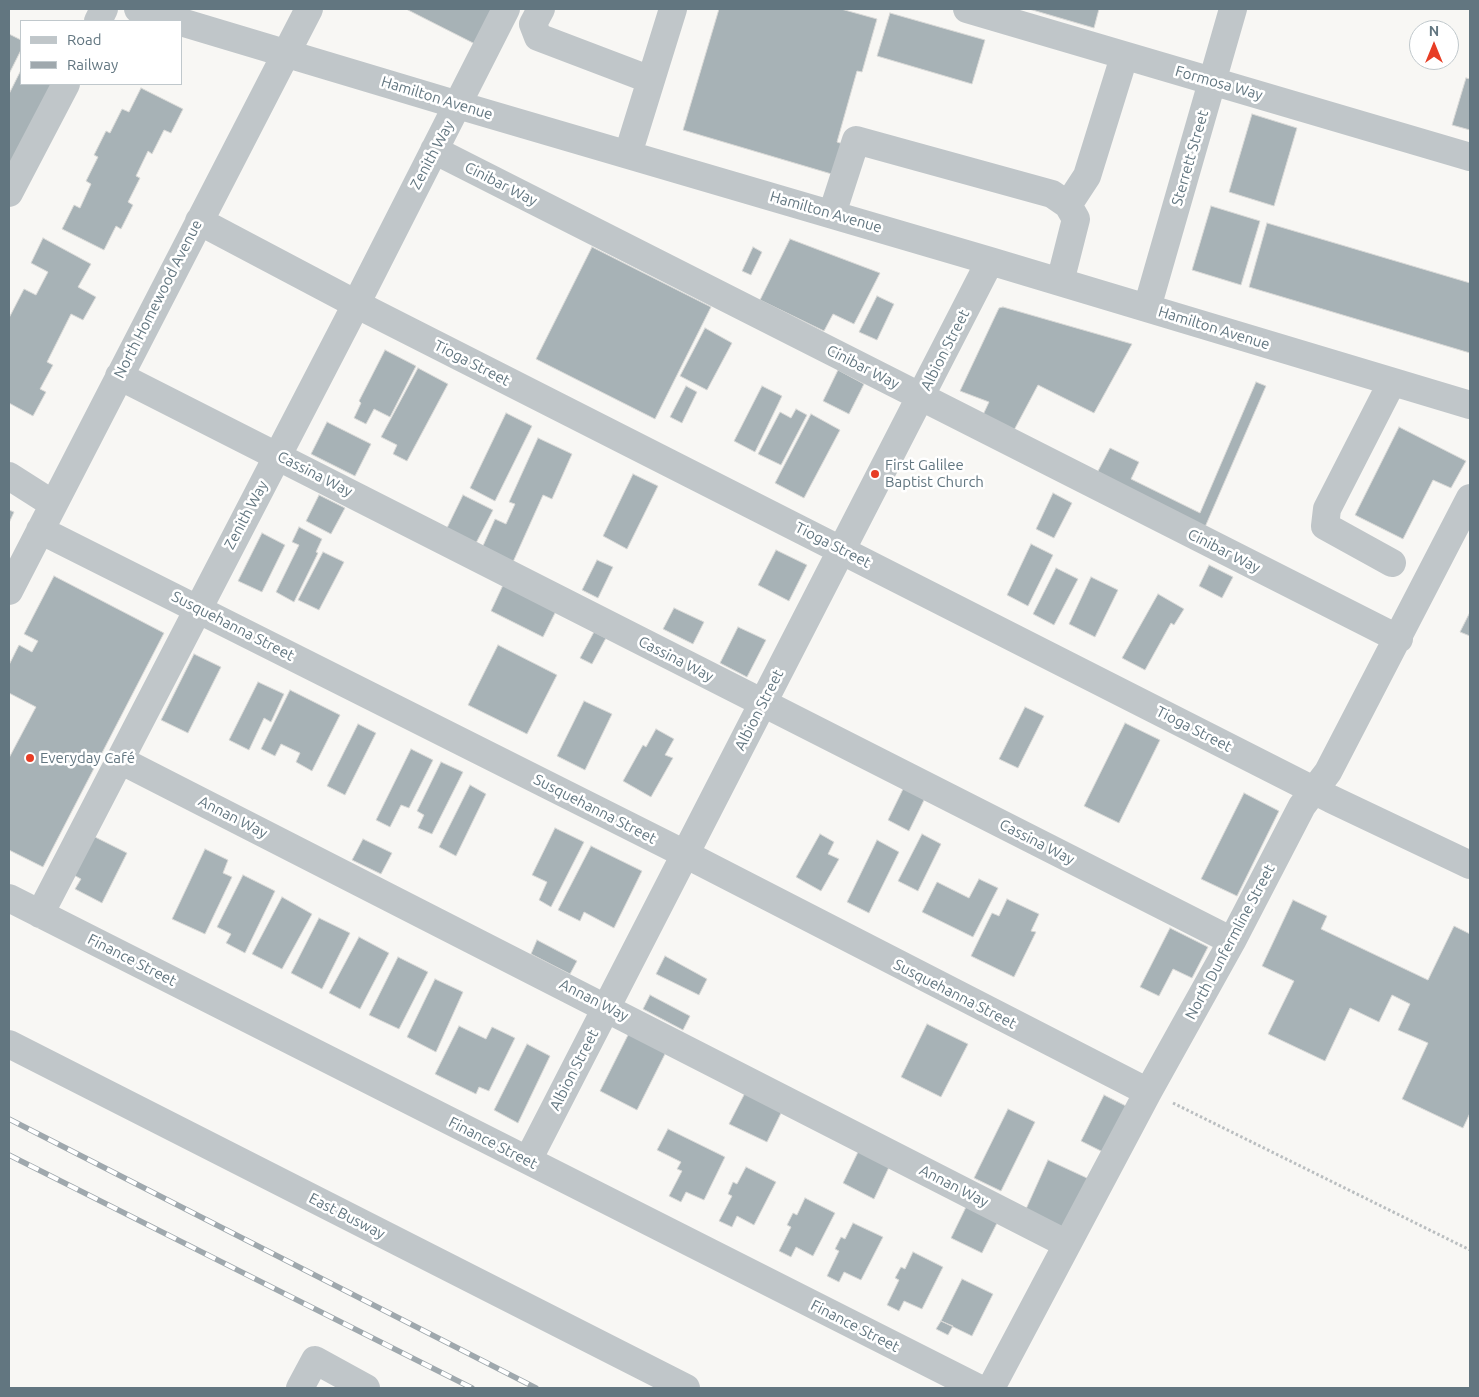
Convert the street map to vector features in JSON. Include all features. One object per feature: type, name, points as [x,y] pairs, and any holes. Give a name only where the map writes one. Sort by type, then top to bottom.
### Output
[{"type":"street","name":"Hamilton Avenue","points":[[138,9],[177,20]]},
{"type":"street","name":"North Homewood Avenue","points":[[9,591],[285,52],[309,9]]},
{"type":"street","name":"Zenith Way","points":[[40,914],[356,304],[506,9]]},
{"type":"street","points":[[541,9],[533,24],[538,36],[651,80]]},
{"type":"street","points":[[628,154],[673,9]]},
{"type":"street","name":"Formosa Way","points":[[967,9],[1124,57],[1212,80],[1470,157]]},
{"type":"street","name":"Sterrett Street","points":[[1147,308],[1233,9]]},
{"type":"street","name":"Hamilton Avenue","points":[[182,21],[458,105],[990,260],[1470,405]]},
{"type":"street","points":[[1068,205],[1087,176],[1124,57]]},
{"type":"street","points":[[9,193],[65,85]]},
{"type":"street","points":[[832,214],[856,140],[1052,194],[1068,205],[1076,219],[1060,282]]},
{"type":"street","name":"Cinibar Way","points":[[434,150],[1399,639]]},
{"type":"street","name":"Tioga Street","points":[[198,221],[356,304],[1315,790],[1470,865]]},
{"type":"street","name":"Albion Street","points":[[528,1160],[990,260]]},
{"type":"street","name":"Cassina Way","points":[[119,376],[278,455],[1232,941]]},
{"type":"street","points":[[1392,382],[1327,508],[1325,526],[1392,563]]},
{"type":"street","points":[[9,476],[53,504]]},
{"type":"street","name":"North Dunfermline Street","points":[[991,1388],[1067,1244],[1157,1095],[1232,941],[1302,806],[1328,772],[1399,639],[1470,498]]},
{"type":"street","name":"Susquehanna Street","points":[[40,530],[684,854],[1157,1095]]},
{"type":"street","name":"Annan Way","points":[[120,760],[606,1006],[1067,1244]]},
{"type":"street","name":"Finance Street","points":[[9,898],[978,1388]]},
{"type":"street","name":"East Busway","points":[[9,1044],[686,1388]]},
{"type":"street","points":[[300,1388],[315,1360],[366,1388]]},
{"type":"path","points":[[1157,1095],[1470,1250]]},
{"type":"building","points":[[406,9],[498,9],[479,46]]},
{"type":"building","points":[[719,9],[841,9],[877,19],[862,72],[857,71],[837,142],[843,144],[835,175],[683,130]]},
{"type":"building","points":[[1029,9],[1099,9],[1094,28]]},
{"type":"building","points":[[890,13],[985,40],[972,84],[877,56]]},
{"type":"building","points":[[9,34],[20,40],[20,52],[9,74]]},
{"type":"building","points":[[20,72],[20,85],[51,85],[9,166],[9,94]]},
{"type":"building","points":[[1466,78],[1470,79],[1470,130],[1452,125]]},
{"type":"building","points":[[141,88],[183,109],[171,133],[164,130],[152,154],[148,151],[136,176],[140,178],[128,202],[133,205],[121,229],[116,226],[104,250],[62,229],[74,205],[80,208],[91,184],[86,181],[98,157],[94,155],[106,131],[110,133],[122,109],[129,112]]},
{"type":"building","points":[[1252,114],[1297,128],[1274,206],[1229,192]]},
{"type":"building","points":[[1211,206],[1260,221],[1241,285],[1192,270]]},
{"type":"building","points":[[1267,223],[1470,283],[1470,353],[1249,287]]},
{"type":"building","points":[[43,238],[91,264],[78,287],[96,297],[83,320],[71,314],[47,362],[53,365],[40,389],[46,392],[33,416],[9,403],[9,318],[24,289],[36,295],[48,272],[31,263]]},
{"type":"building","points":[[790,239],[880,273],[854,324],[833,314],[824,331],[760,300]]},
{"type":"building","points":[[592,247],[711,307],[655,419],[536,359]]},
{"type":"building","points":[[753,247],[762,252],[751,275],[742,271]]},
{"type":"building","points":[[877,296],[894,304],[877,340],[859,332]]},
{"type":"building","points":[[1003,307],[1132,344],[1094,413],[1038,385],[1013,432],[982,417],[989,402],[960,391],[999,308]]},
{"type":"building","points":[[705,328],[732,343],[707,390],[680,376]]},
{"type":"building","points":[[385,350],[416,366],[390,417],[374,409],[366,424],[354,418],[361,403],[359,401]]},
{"type":"building","points":[[418,368],[448,384],[407,461],[393,454],[397,445],[381,437]]},
{"type":"building","points":[[838,370],[864,384],[849,414],[823,401]]},
{"type":"building","points":[[1256,382],[1266,386],[1205,527],[1097,473],[1110,448],[1139,462],[1131,479],[1200,513]]},
{"type":"building","points":[[686,386],[697,392],[682,423],[670,417]]},
{"type":"building","points":[[762,386],[782,396],[755,452],[734,441]]},
{"type":"building","points":[[796,409],[807,415],[781,465],[758,454],[780,412],[791,418]]},
{"type":"building","points":[[506,413],[532,426],[495,501],[470,488]]},
{"type":"building","points":[[811,414],[840,430],[804,498],[775,483]]},
{"type":"building","points":[[327,422],[371,444],[355,476],[311,454]]},
{"type":"building","points":[[1399,427],[1466,461],[1451,488],[1433,480],[1403,539],[1355,515]]},
{"type":"building","points":[[538,438],[572,454],[552,499],[543,495],[513,562],[482,548],[495,519],[506,524],[515,504],[509,502]]},
{"type":"building","points":[[633,474],[658,486],[627,549],[603,536]]},
{"type":"building","points":[[1053,493],[1072,503],[1054,538],[1036,529]]},
{"type":"building","points":[[319,495],[345,508],[331,534],[306,521]]},
{"type":"building","points":[[463,495],[493,510],[475,545],[446,530]]},
{"type":"building","points":[[9,510],[14,512],[9,523]]},
{"type":"building","points":[[299,527],[322,539],[316,552],[318,553],[294,602],[276,592],[299,545],[292,542]]},
{"type":"building","points":[[262,533],[285,545],[262,592],[238,581]]},
{"type":"building","points":[[1031,544],[1053,555],[1028,606],[1007,595]]},
{"type":"building","points":[[776,550],[807,565],[789,601],[758,585]]},
{"type":"building","points":[[323,552],[344,562],[319,610],[298,600]]},
{"type":"building","points":[[597,560],[613,567],[598,598],[582,590]]},
{"type":"building","points":[[1209,565],[1233,577],[1222,598],[1199,586]]},
{"type":"building","points":[[1056,568],[1078,579],[1054,625],[1033,614]]},
{"type":"building","points":[[54,576],[164,633],[43,867],[9,850],[9,758],[36,707],[9,693],[9,665],[19,645],[32,652],[38,641],[24,634]]},
{"type":"building","points":[[1091,577],[1118,590],[1095,637],[1069,624]]},
{"type":"building","points":[[504,583],[557,609],[543,637],[491,611]]},
{"type":"building","points":[[1158,594],[1184,609],[1174,625],[1171,623],[1145,670],[1122,658]]},
{"type":"building","points":[[674,608],[704,622],[693,644],[663,629]]},
{"type":"building","points":[[1470,612],[1470,636],[1460,632]]},
{"type":"building","points":[[738,627],[766,640],[747,677],[720,663]]},
{"type":"building","points":[[594,632],[606,638],[592,664],[580,658]]},
{"type":"building","points":[[498,645],[557,675],[527,734],[468,705]]},
{"type":"building","points":[[194,654],[221,667],[188,733],[161,720]]},
{"type":"building","points":[[258,682],[284,694],[271,722],[264,718],[249,750],[229,740]]},
{"type":"building","points":[[290,690],[340,715],[312,771],[296,762],[300,753],[281,744],[275,756],[261,749]]},
{"type":"building","points":[[584,701],[612,714],[585,770],[557,756]]},
{"type":"building","points":[[1025,707],[1044,716],[1018,768],[999,759]]},
{"type":"building","points":[[1125,723],[1160,740],[1119,823],[1084,806]]},
{"type":"building","points":[[358,724],[376,733],[345,795],[327,786]]},
{"type":"building","points":[[656,729],[674,739],[665,755],[673,758],[651,797],[623,781],[643,745],[646,747]]},
{"type":"building","points":[[411,749],[433,760],[409,808],[401,805],[390,827],[376,820]]},
{"type":"building","points":[[441,762],[463,772],[432,834],[418,828],[424,815],[417,811]]},
{"type":"building","points":[[470,785],[486,794],[456,856],[439,847]]},
{"type":"building","points":[[904,787],[925,798],[909,831],[888,820]]},
{"type":"building","points":[[1244,793],[1279,811],[1237,896],[1201,879]]},
{"type":"building","points":[[555,828],[584,842],[551,907],[539,900],[547,882],[532,875]]},
{"type":"building","points":[[820,834],[834,842],[828,854],[839,859],[821,891],[796,877]]},
{"type":"building","points":[[922,834],[941,844],[918,891],[898,881]]},
{"type":"building","points":[[91,835],[127,853],[102,903],[75,889],[81,879],[72,874]]},
{"type":"building","points":[[363,839],[392,853],[381,874],[352,860]]},
{"type":"building","points":[[877,840],[899,852],[869,913],[847,902]]},
{"type":"building","points":[[591,846],[642,871],[614,928],[584,912],[580,921],[558,910]]},
{"type":"building","points":[[205,849],[228,860],[223,873],[232,877],[205,934],[172,919]]},
{"type":"building","points":[[243,875],[275,891],[245,953],[226,943],[231,934],[217,927]]},
{"type":"building","points":[[979,879],[998,888],[973,937],[922,912],[937,882],[969,898]]},
{"type":"building","points":[[282,897],[312,914],[282,969],[252,954]]},
{"type":"building","points":[[1007,899],[1039,914],[1031,931],[1036,932],[1014,977],[971,956],[992,913],[999,916]]},
{"type":"building","points":[[1293,900],[1327,916],[1321,929],[1428,980],[1454,926],[1470,934],[1470,1113],[1463,1128],[1402,1099],[1428,1043],[1398,1030],[1410,1004],[1392,995],[1379,1022],[1350,1008],[1325,1061],[1268,1034],[1294,981],[1262,966]]},
{"type":"building","points":[[319,918],[350,933],[322,989],[291,973]]},
{"type":"building","points":[[1170,928],[1208,947],[1192,978],[1173,969],[1159,996],[1140,987]]},
{"type":"building","points":[[359,937],[389,953],[360,1009],[329,993]]},
{"type":"building","points":[[537,940],[577,961],[570,974],[531,954]]},
{"type":"building","points":[[665,956],[707,979],[699,995],[656,974]]},
{"type":"building","points":[[398,957],[428,972],[399,1029],[369,1015]]},
{"type":"building","points":[[435,979],[463,992],[436,1052],[407,1037]]},
{"type":"building","points":[[650,995],[690,1016],[683,1030],[643,1009]]},
{"type":"building","points":[[927,1024],[968,1044],[941,1097],[901,1077]]},
{"type":"building","points":[[459,1026],[486,1039],[492,1027],[515,1038],[489,1091],[479,1087],[476,1094],[435,1074]]},
{"type":"building","points":[[630,1031],[667,1050],[637,1110],[600,1091]]},
{"type":"building","points":[[527,1044],[550,1056],[518,1123],[494,1110]]},
{"type":"building","points":[[745,1093],[782,1111],[767,1142],[729,1124]]},
{"type":"building","points":[[1104,1095],[1128,1107],[1105,1153],[1081,1141]]},
{"type":"building","points":[[1008,1109],[1035,1122],[1001,1191],[974,1178]]},
{"type":"building","points":[[668,1129],[725,1157],[704,1200],[686,1192],[681,1202],[669,1196],[682,1171],[677,1169],[681,1162],[657,1150]]},
{"type":"building","points":[[859,1150],[890,1165],[874,1199],[843,1183]]},
{"type":"building","points":[[1048,1160],[1089,1179],[1066,1229],[1026,1209]]},
{"type":"building","points":[[746,1167],[776,1182],[754,1225],[737,1216],[732,1227],[719,1221],[732,1196],[728,1194],[733,1182],[737,1184]]},
{"type":"building","points":[[805,1198],[835,1213],[813,1256],[796,1247],[791,1257],[779,1251],[791,1227],[787,1225],[793,1213],[797,1215]]},
{"type":"building","points":[[967,1205],[998,1221],[982,1253],[951,1238]]},
{"type":"building","points":[[853,1223],[883,1237],[861,1280],[844,1272],[839,1282],[827,1276],[839,1251],[835,1249],[841,1237],[845,1239]]},
{"type":"building","points":[[913,1252],[943,1267],[922,1309],[904,1301],[899,1311],[887,1305],[899,1280],[895,1278],[901,1267],[905,1269]]},
{"type":"building","points":[[962,1279],[993,1294],[972,1336],[941,1321]]},
{"type":"building","points":[[941,1321],[953,1326],[948,1335],[936,1329]]},
{"type":"railway","points":[[9,1119],[536,1388]]},
{"type":"railway","points":[[9,1155],[472,1388]]},
{"type":"place","name":"First Galilee Baptist Church","points":[[875,474]]},
{"type":"place","name":"Everyday Café","points":[[30,758]]}]
